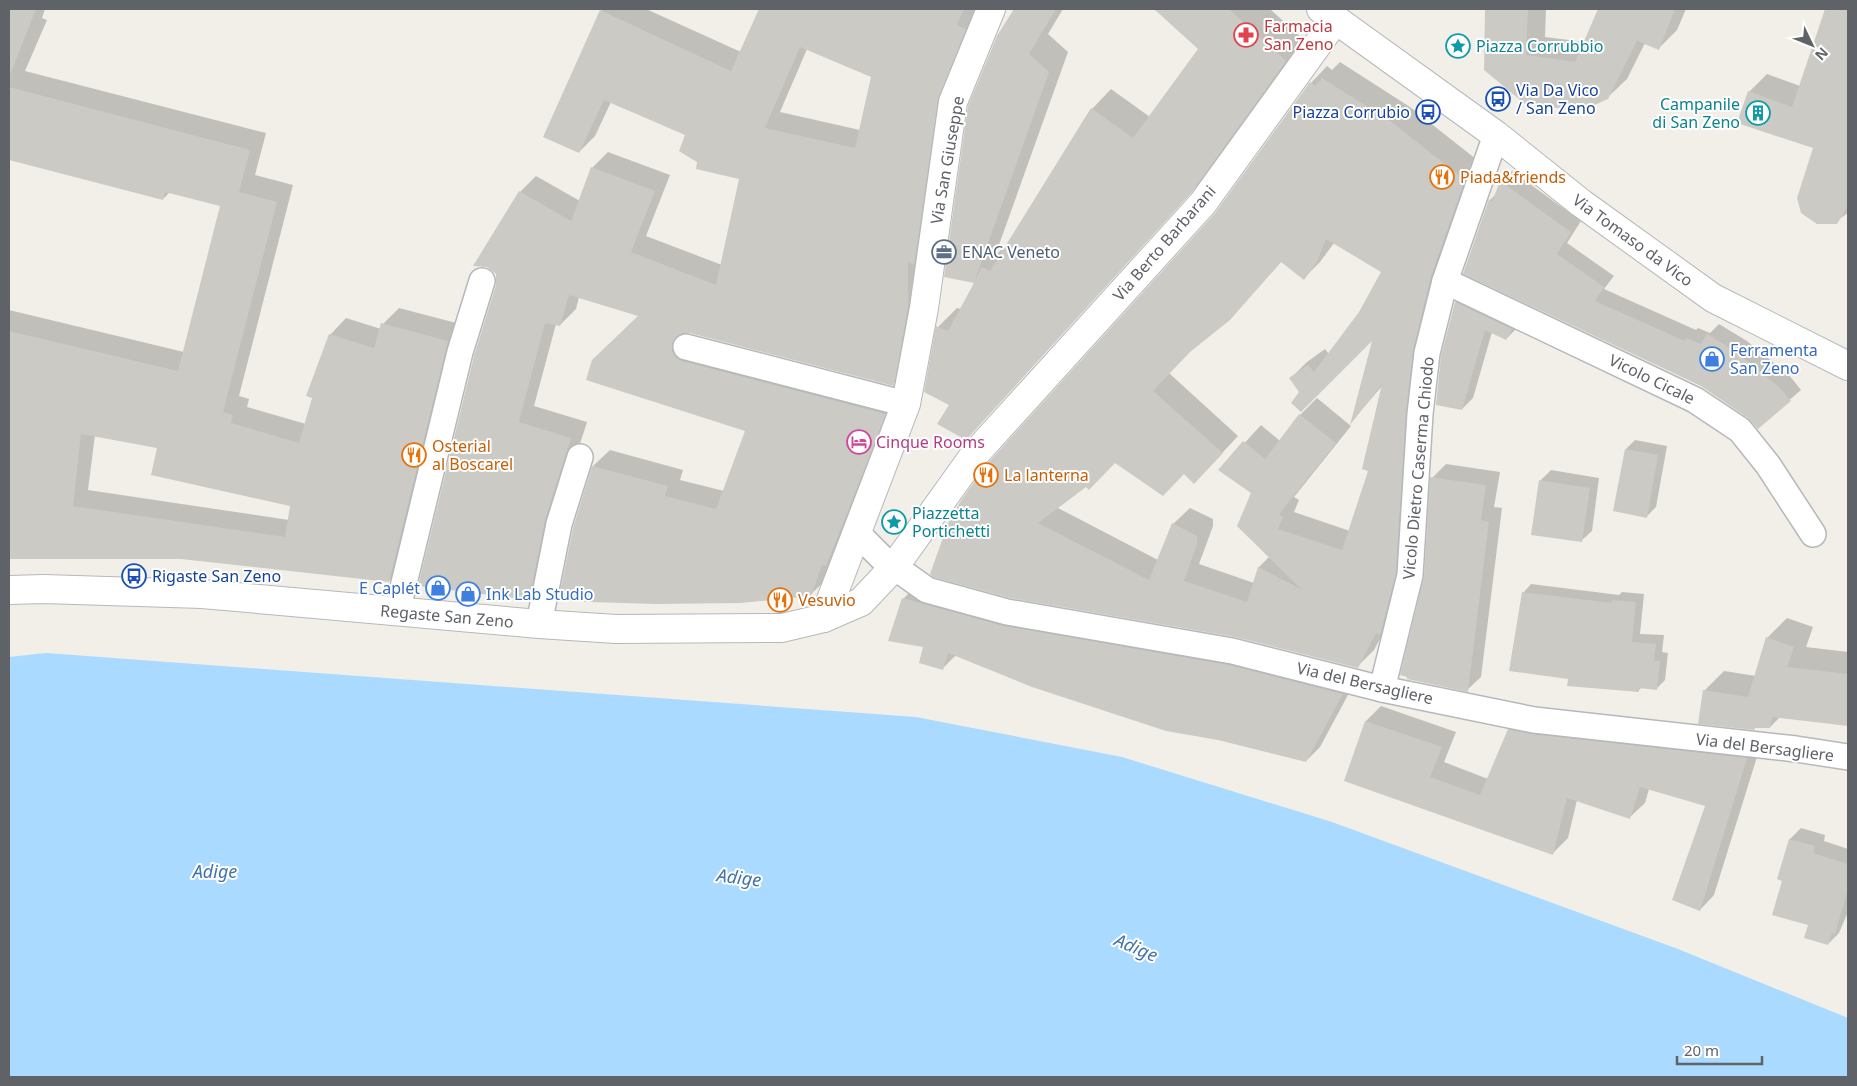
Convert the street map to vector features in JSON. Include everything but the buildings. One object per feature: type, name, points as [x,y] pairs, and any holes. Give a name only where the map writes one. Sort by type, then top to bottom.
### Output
[{"type":"street","name":"Via San Giuseppe","points":[[906,404],[924,308],[953,102],[991,9]]},
{"type":"street","name":"Via Tomaso da Vico","points":[[1329,14],[1496,135],[1581,203],[1713,298],[1848,366]]},
{"type":"street","name":"Via Berto Barbarani","points":[[894,567],[975,454],[1203,203],[1329,14]]},
{"type":"street","name":"Vicolo Dietro Caserma Chiodo","points":[[1382,688],[1410,575],[1420,414],[1428,353],[1445,281],[1496,135]]},
{"type":"street","points":[[397,612],[460,352],[482,281]]},
{"type":"street","name":"Vicolo Cicale","points":[[1445,281],[1695,400],[1740,430],[1768,465],[1813,534]]},
{"type":"street","points":[[686,346],[906,404],[824,618]]},
{"type":"street","points":[[538,624],[559,524],[580,457]]},
{"type":"street","points":[[824,618],[861,602],[894,567],[862,538],[858,527]]},
{"type":"street","name":"Via del Bersagliere","points":[[894,567],[927,590],[1007,612],[1232,651],[1382,688],[1534,720],[1796,749],[1848,757]]},
{"type":"street","name":"Regaste San Zeno","points":[[9,590],[44,589],[202,594],[538,624],[616,629],[782,628],[824,618]]},
{"type":"water","name":"Adige","points":[[46,653],[916,717],[1122,757],[1332,822],[1678,949],[1848,1018],[1848,1077],[9,1077],[9,657]]},
{"type":"place","name":"Farmacia San Zeno","points":[[1246,35]]},
{"type":"place","name":"Piazza Corrubbio","points":[[1458,46]]},
{"type":"place","name":"Via Da Vico / San Zeno","points":[[1498,99]]},
{"type":"place","name":"Piazza Corrubio","points":[[1428,112]]},
{"type":"place","name":"Campanile di San Zeno","points":[[1758,113]]},
{"type":"place","name":"Piada&friends","points":[[1442,177]]},
{"type":"place","name":"ENAC Veneto","points":[[944,252]]},
{"type":"place","name":"Ferramenta San Zeno","points":[[1712,359]]},
{"type":"place","name":"Cinque Rooms","points":[[859,442]]},
{"type":"place","name":"Osterial al Boscarel","points":[[414,455]]},
{"type":"place","name":"La lanterna","points":[[986,475]]},
{"type":"place","name":"Piazzetta Portichetti","points":[[894,522]]},
{"type":"place","name":"Rigaste San Zeno","points":[[134,576]]},
{"type":"place","name":"E Caplét","points":[[438,588]]},
{"type":"place","name":"Ink Lab Studio","points":[[468,594]]},
{"type":"place","name":"Vesuvio","points":[[780,600]]}]
